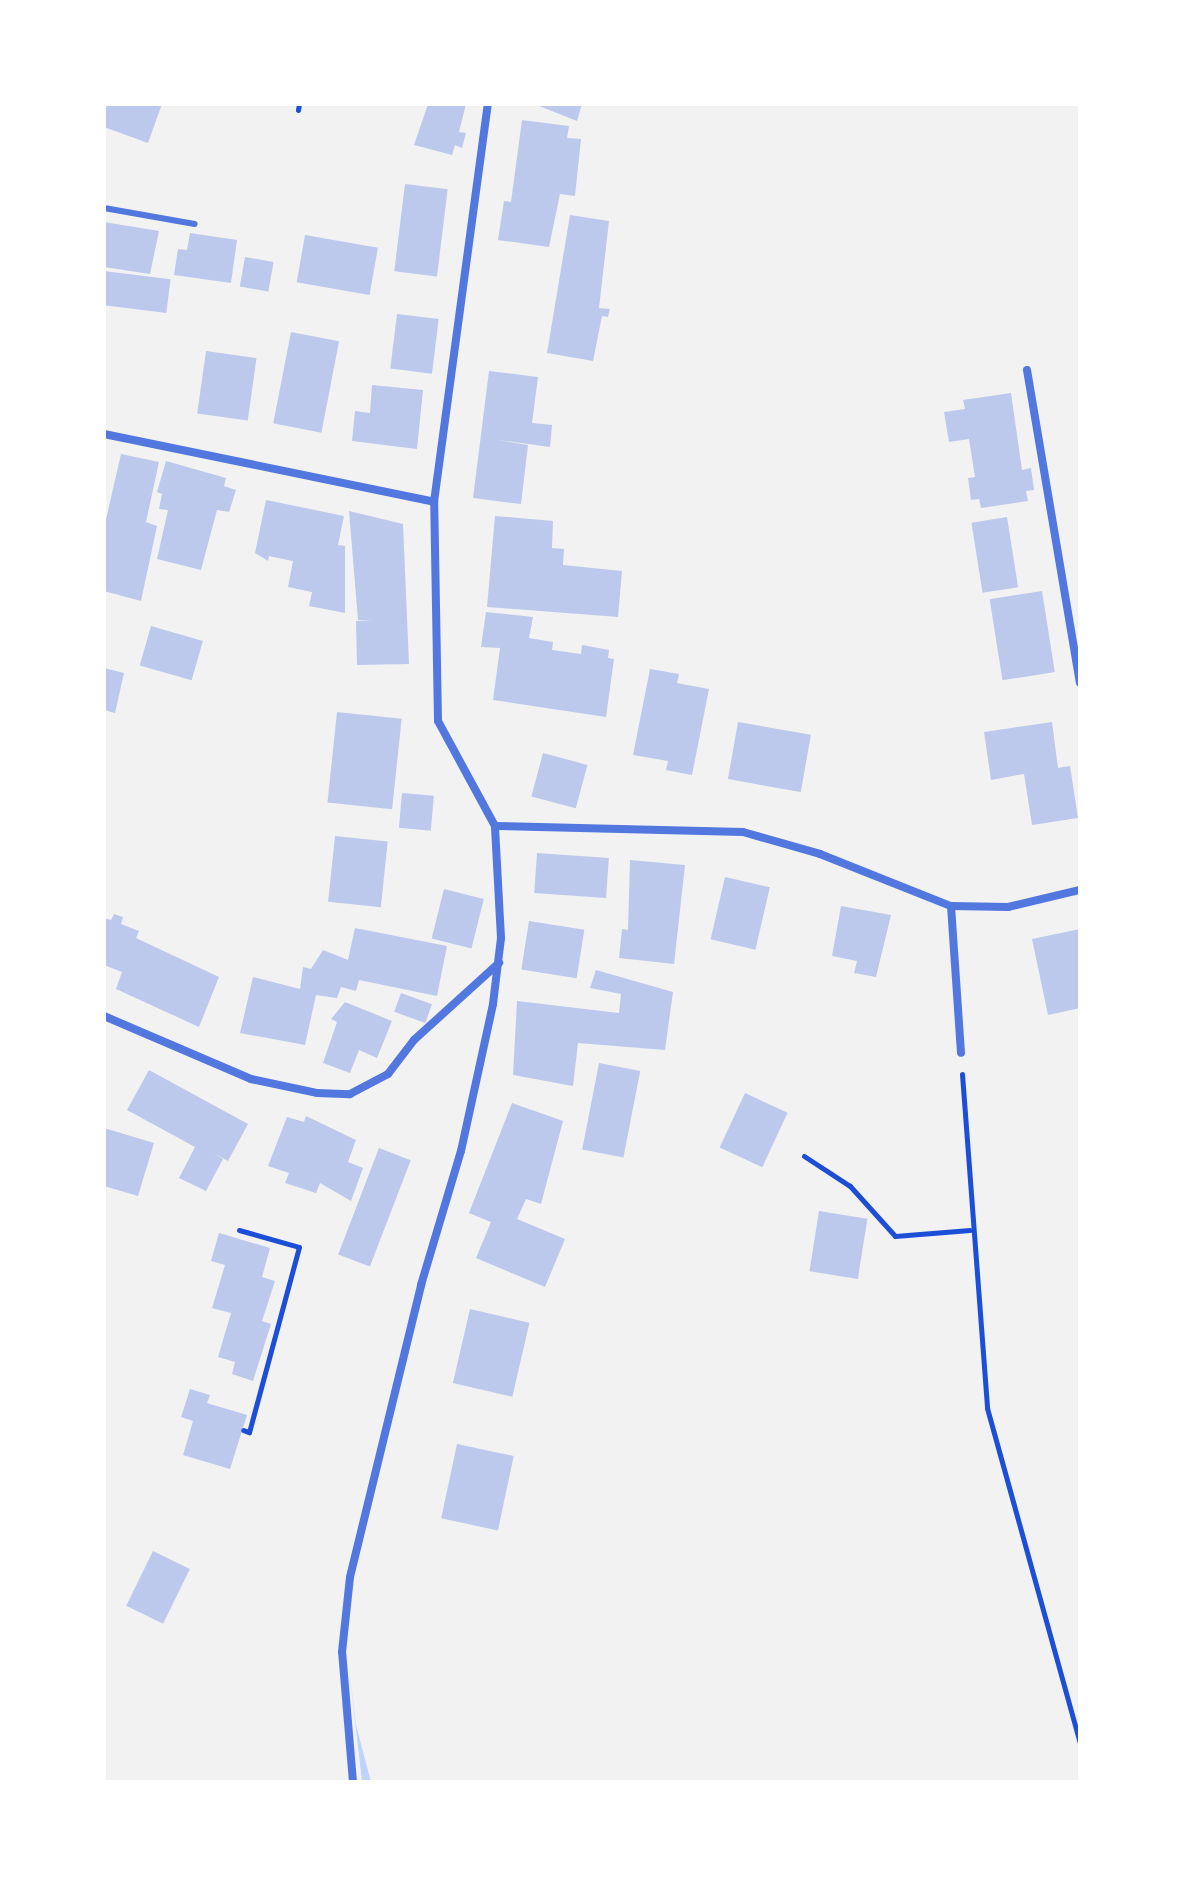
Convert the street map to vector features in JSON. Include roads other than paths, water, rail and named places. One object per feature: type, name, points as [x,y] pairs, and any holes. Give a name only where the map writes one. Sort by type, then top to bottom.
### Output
[{"type":"street","points":[[353,1782],[342,1652],[350,1577],[421,1285],[464,1136],[499,963],[502,912],[495,826],[438,721],[434,502],[488,104]]},
{"type":"street","points":[[1027,370],[1080,683]]},
{"type":"street","points":[[104,434],[434,502]]},
{"type":"street","points":[[495,826],[743,832],[820,854],[951,906],[1008,907],[1080,890]]},
{"type":"street","points":[[951,906],[961,1053]]},
{"type":"street","points":[[104,1016],[251,1079],[317,1093],[350,1094],[388,1074],[414,1040],[499,963]]},
{"type":"lane","points":[[104,208],[195,224]]},
{"type":"water","points":[[348,1660],[356,1725],[371,1782],[362,1781]]}]
